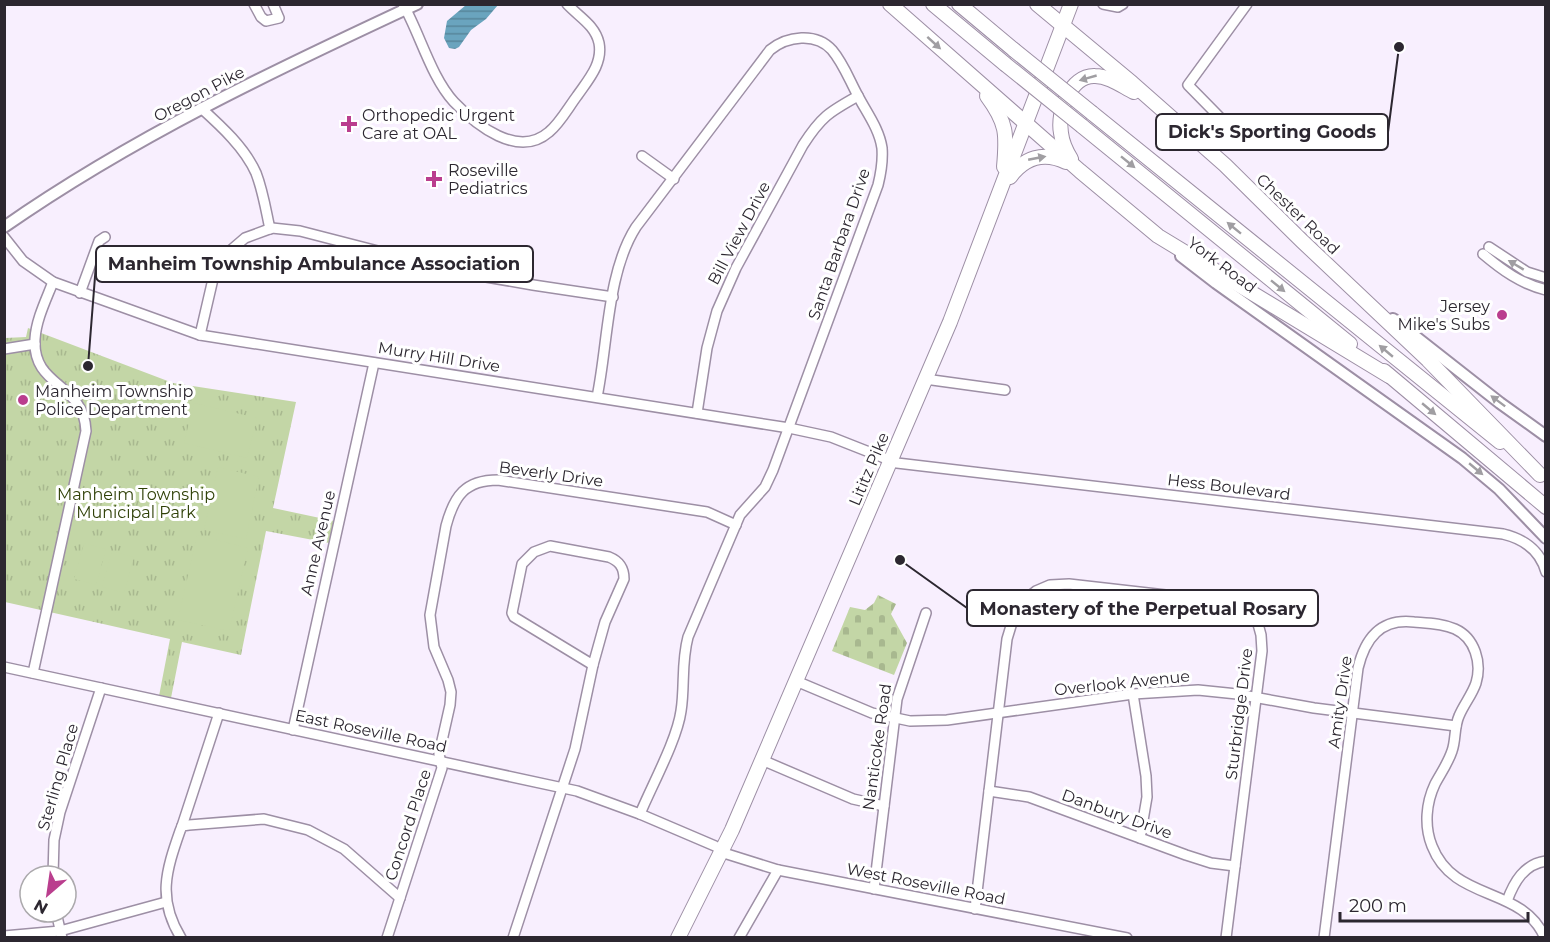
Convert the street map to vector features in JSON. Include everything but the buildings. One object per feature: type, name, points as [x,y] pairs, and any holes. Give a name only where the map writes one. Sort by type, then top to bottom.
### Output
[{"type":"highway","name":"York Road","points":[[890,4],[1080,171],[1158,236]]},
{"type":"highway","points":[[933,4],[1389,376],[1545,507]]},
{"type":"highway","points":[[959,4],[1543,477]]},
{"type":"highway","name":"Chester Road","points":[[1037,4],[1159,106],[1225,165],[1343,281]]},
{"type":"highway","points":[[1070,7],[1078,29],[1092,50]]},
{"type":"highway","name":"Lititz Pike","points":[[678,938],[723,850],[925,379],[1002,187],[1070,7]]},
{"type":"highway","points":[[971,76],[994,106],[1005,130],[1002,187]]},
{"type":"highway","points":[[1080,171],[1065,150],[1060,133],[1060,123],[1068,94],[1080,80],[1092,76],[1104,77],[1159,106]]},
{"type":"highway","points":[[1002,187],[1017,167],[1026,160],[1037,157],[1053,157],[1080,171]]},
{"type":"highway","points":[[1158,236],[1389,376]]},
{"type":"highway","points":[[1343,281],[1436,368],[1543,477]]},
{"type":"main road","name":"Oregon Pike","points":[[4,228],[109,161],[201,108],[405,7],[417,4]]},
{"type":"main road","name":"York Road","points":[[1158,236],[1201,272],[1462,458],[1499,489],[1545,538]]},
{"type":"main road","name":"Chester Road","points":[[1343,281],[1545,436]]},
{"type":"street","points":[[254,4],[266,21],[279,18],[273,4]]},
{"type":"street","points":[[405,7],[448,95],[465,112],[492,132],[501,138],[517,142],[537,139],[550,131],[596,69],[599,50],[596,33],[567,4]]},
{"type":"street","points":[[1103,4],[1118,7],[1124,4]]},
{"type":"street","points":[[1243,141],[1188,85],[1246,4]]},
{"type":"street","name":"Santa Barbara Drive","points":[[597,397],[613,297],[625,246],[636,227],[765,55],[791,38],[804,38],[825,44],[839,60],[878,133],[882,151],[881,171],[862,230],[767,484],[742,512],[688,637],[683,660],[679,719],[640,814]]},
{"type":"street","name":"Bill View Drive","points":[[697,413],[712,326],[727,286],[803,145],[818,123],[832,111],[858,96]]},
{"type":"street","points":[[201,108],[233,140],[252,167],[261,190],[270,229]]},
{"type":"street","points":[[642,156],[674,179]]},
{"type":"street","points":[[200,335],[213,279],[224,256],[245,238],[278,228],[300,231],[484,277],[613,297]]},
{"type":"street","name":"Murry Hill Drive","points":[[4,237],[23,261],[53,282],[200,335],[789,428],[831,437],[890,460]]},
{"type":"street","points":[[80,292],[99,241],[105,237]]},
{"type":"street","points":[[1545,278],[1527,272],[1486,251],[1505,272],[1525,283],[1545,290]]},
{"type":"street","points":[[33,673],[86,431],[85,420],[78,402],[43,371],[38,362],[35,344],[38,322],[53,282]]},
{"type":"street","points":[[4,349],[35,344]]},
{"type":"street","name":"Anne Avenue","points":[[293,730],[374,363]]},
{"type":"street","points":[[925,379],[1005,390]]},
{"type":"street","name":"Hess Boulevard","points":[[890,460],[908,464],[1503,534],[1518,538],[1532,547],[1542,562],[1545,572]]},
{"type":"street","name":"Beverly Drive","points":[[441,762],[439,754],[451,692],[432,639],[430,606],[446,526],[461,492],[477,483],[498,480],[707,512],[736,525]]},
{"type":"street","points":[[513,938],[563,788],[581,726],[593,665],[605,622],[624,579],[621,565],[609,557],[550,546],[540,549],[522,564],[512,614],[593,665]]},
{"type":"street","name":"Sturbridge Drive","points":[[975,909],[1007,639],[1014,616],[1020,605],[1036,591],[1057,584],[1098,586],[1227,602],[1242,608],[1254,618],[1261,635],[1262,651],[1257,698],[1226,938]]},
{"type":"street","name":"Nanticoke Road","points":[[874,889],[894,718],[901,682],[926,613]]},
{"type":"street","name":"Amity Drive","points":[[1324,938],[1362,652],[1371,637],[1385,626],[1401,621],[1442,625],[1455,629],[1467,638],[1473,647],[1478,666],[1476,682],[1459,715],[1454,746],[1431,796],[1427,819],[1429,837],[1437,856],[1450,873],[1463,883],[1507,901],[1531,917],[1545,938]]},
{"type":"street","name":"East Roseville Road","points":[[4,667],[563,788],[608,801],[723,850]]},
{"type":"street","name":"Overlook Avenue","points":[[796,681],[853,706],[894,718],[925,722],[1133,694],[1198,690],[1353,714],[1456,726]]},
{"type":"street","name":"Sterling Place","points":[[53,864],[54,840],[60,812],[101,688]]},
{"type":"street","points":[[1133,694],[1146,776],[1147,797],[1140,838]]},
{"type":"street","points":[[181,938],[166,902],[167,871],[219,713]]},
{"type":"street","points":[[762,760],[853,799],[884,806]]},
{"type":"street","name":"Concord Place","points":[[387,938],[441,775],[441,762]]},
{"type":"street","name":"Danbury Drive","points":[[989,791],[1029,797],[1202,861],[1235,866]]},
{"type":"street","points":[[182,826],[264,819],[308,830],[344,849],[400,898]]},
{"type":"street","name":"West Roseville Road","points":[[723,850],[734,857],[778,870],[1127,938]]},
{"type":"street","points":[[1507,901],[1522,872],[1536,863],[1545,861]]},
{"type":"street","points":[[739,938],[778,870]]},
{"type":"street","points":[[4,936],[61,934],[166,902]]},
{"type":"green space","name":"Manheim Township Municipal Park","points":[[28,328],[173,383],[296,402],[273,508],[334,521],[329,543],[266,531],[241,655],[182,642],[171,698],[159,696],[170,639],[5,602],[5,338],[26,337]]},
{"type":"green space","points":[[194,403],[257,418],[247,458],[184,443]]},
{"type":"green space","points":[[218,467],[259,477],[246,539],[204,530]]},
{"type":"green space","points":[[197,535],[248,548],[229,631],[178,620]]},
{"type":"green space","points":[[84,543],[106,549],[96,585],[74,579]]},
{"type":"green space","points":[[112,551],[134,557],[124,593],[102,587]]},
{"type":"green space","points":[[878,595],[896,604],[891,614],[907,643],[894,675],[832,651],[850,607],[865,610],[874,603]]},
{"type":"water","points":[[466,5],[498,5],[486,19],[471,30],[459,47],[449,48],[444,38],[447,21]]},
{"type":"place","name":"Dick's Sporting Goods","points":[[1399,47]]},
{"type":"place","name":"Orthopedic Urgent Care at OAL","points":[[349,124]]},
{"type":"place","name":"Roseville Pediatrics","points":[[434,179]]},
{"type":"place","name":"Jersey Mike's Subs","points":[[1502,315]]},
{"type":"place","name":"Manheim Township Ambulance Association","points":[[88,366]]},
{"type":"place","name":"Manheim Township Police Department","points":[[23,400]]},
{"type":"place","name":"Monastery of the Perpetual Rosary","points":[[900,560]]}]
